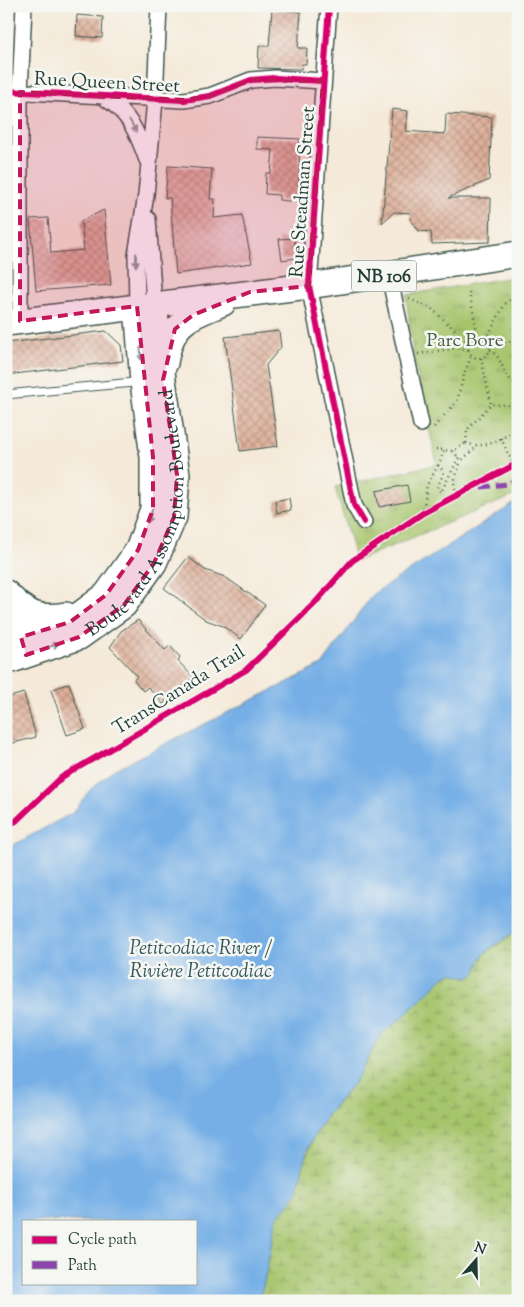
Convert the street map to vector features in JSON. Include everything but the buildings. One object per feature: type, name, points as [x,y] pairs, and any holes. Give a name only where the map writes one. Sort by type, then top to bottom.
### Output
[{"type":"main road","name":"NB 106","points":[[13,322],[310,286],[518,254]]},
{"type":"main road","points":[[153,381],[176,329],[193,316],[250,292]]},
{"type":"main road","name":"Boulevard Assomption Boulevard","points":[[15,649],[70,622],[106,595],[138,550],[153,510],[153,381],[146,305]]},
{"type":"main road","name":"Boulevard Assomption Boulevard","points":[[15,649],[79,637],[124,605],[154,562],[174,517],[177,475],[153,381]]},
{"type":"main road","points":[[6,593],[19,608],[34,616],[56,617],[84,612]]},
{"type":"street","points":[[13,322],[13,91],[24,6]]},
{"type":"street","points":[[146,305],[136,255],[149,166],[155,100],[159,6]]},
{"type":"street","name":"Rue Steadman Street","points":[[328,6],[310,286],[354,505],[364,522]]},
{"type":"street","name":"Rue Queen Street","points":[[13,91],[155,100],[184,100],[210,96],[251,80],[274,78],[323,82]]},
{"type":"street","points":[[102,97],[120,108],[131,122],[149,166]]},
{"type":"street","points":[[389,275],[406,357],[427,426]]},
{"type":"street","points":[[6,598],[15,649]]},
{"type":"lane","points":[[11,394],[153,381]]},
{"type":"path","points":[[469,292],[478,336]]},
{"type":"path","points":[[486,339],[505,304],[518,292]]},
{"type":"path","points":[[406,298],[431,308],[469,343],[469,350],[472,355],[481,358]]},
{"type":"path","points":[[478,336],[486,339],[490,349],[501,361],[505,376],[512,381],[518,381]]},
{"type":"path","points":[[469,343],[478,336]]},
{"type":"path","points":[[481,358],[490,349],[518,340]]},
{"type":"path","points":[[406,357],[456,348],[469,350]]},
{"type":"path","points":[[427,426],[457,400],[465,371],[472,355]]},
{"type":"path","points":[[481,358],[492,404]]},
{"type":"path","points":[[492,404],[518,406]]},
{"type":"path","points":[[466,443],[467,430],[492,404]]},
{"type":"path","points":[[456,494],[454,482],[461,461],[478,446],[501,438],[518,428]]},
{"type":"path","points":[[501,438],[516,464],[506,468]]},
{"type":"path","points":[[436,449],[453,450],[466,443],[478,446]]},
{"type":"path","points":[[423,513],[427,485],[444,450]]},
{"type":"path","points":[[453,450],[461,461]]},
{"type":"path","points":[[438,465],[444,472],[437,488],[441,492],[458,457]]},
{"type":"path","points":[[447,500],[485,479]]},
{"type":"path","points":[[416,518],[431,509]]},
{"type":"highlighted area","points":[[251,80],[323,81],[309,286],[250,292],[193,315],[175,329],[163,380],[177,475],[174,517],[154,563],[124,605],[79,637],[26,655],[21,637],[70,622],[106,595],[138,550],[153,509],[153,457],[137,306],[20,321],[20,92],[184,100],[210,96]]},
{"type":"green space","name":"Parc Bore","points":[[518,276],[518,494],[356,561],[335,487],[437,464],[413,354],[406,295]]},
{"type":"green space","points":[[518,930],[518,1301],[257,1301],[263,1287],[277,1217],[291,1202],[313,1138],[328,1114],[355,1082],[381,1034],[405,1015],[445,976],[452,973],[458,975],[481,963],[483,955]]},
{"type":"water","name":"Petitcodiac River / Rivière Petitcodiac","points":[[518,501],[518,930],[485,953],[474,975],[469,977],[452,973],[445,976],[405,1015],[381,1034],[355,1082],[328,1114],[306,1153],[298,1190],[291,1202],[277,1217],[263,1287],[257,1301],[6,1301],[6,849],[74,812],[89,791],[113,770],[322,665],[373,594]]},
{"type":"marked path","points":[[481,487],[508,484],[518,479]]},
{"type":"cycle path","points":[[329,6],[309,286],[354,505],[364,522]]},
{"type":"cycle path","points":[[6,91],[184,100],[210,96],[251,80],[275,78],[323,81]]},
{"type":"cycle path","name":"TransCanada Trail","points":[[6,826],[16,821],[62,777],[246,670],[315,603],[352,561],[423,513],[518,463]]}]
